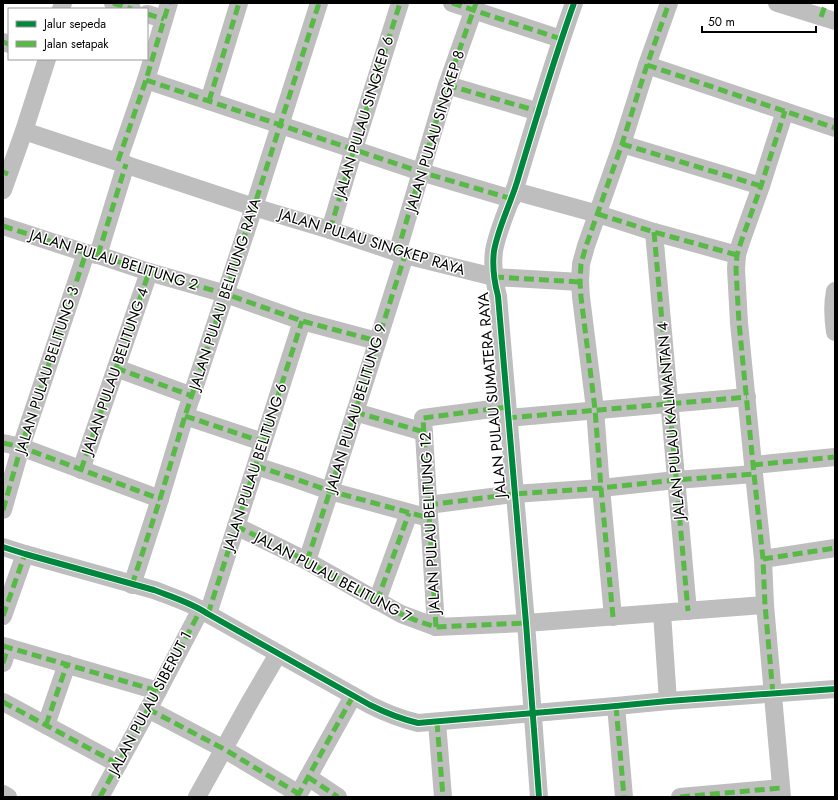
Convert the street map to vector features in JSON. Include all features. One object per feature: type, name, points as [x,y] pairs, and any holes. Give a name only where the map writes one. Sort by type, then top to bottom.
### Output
[{"type":"street","points":[[113,3],[129,8]]},
{"type":"street","points":[[209,101],[239,3]]},
{"type":"street","name":"JALAN PULAU BELITUNG RAYA","points":[[132,585],[185,416],[226,294],[319,3]]},
{"type":"street","name":"JALAN PULAU SINGKEP 6","points":[[330,230],[400,3]]},
{"type":"street","points":[[452,3],[475,6],[561,38]]},
{"type":"street","name":"JALAN PULAU SUMATERA RAYA","points":[[539,797],[526,623],[498,296],[494,277],[494,253],[496,240],[513,195],[561,38],[574,3]]},
{"type":"street","points":[[613,617],[595,409],[580,282],[581,264],[669,3]]},
{"type":"street","points":[[777,3],[827,14]]},
{"type":"street","name":"JALAN PULAU SINGKEP 8","points":[[401,254],[422,172],[447,85],[475,6]]},
{"type":"street","points":[[148,14],[167,11]]},
{"type":"street","name":"JALAN PULAU BELITUNG 3","points":[[3,510],[21,447],[92,254],[122,163],[167,11]]},
{"type":"street","points":[[5,179],[24,131],[47,60]]},
{"type":"street","points":[[647,65],[835,128]]},
{"type":"street","points":[[146,80],[422,172],[513,195],[598,214],[654,232],[737,255]]},
{"type":"street","points":[[447,85],[539,112]]},
{"type":"street","points":[[680,797],[782,792],[765,605],[763,559],[739,323],[736,269],[737,255],[785,111]]},
{"type":"street","name":"JALAN PULAU SINGKEP RAYA","points":[[24,131],[401,254],[494,277],[580,282]]},
{"type":"street","points":[[622,144],[761,186]]},
{"type":"street","name":"JALAN PULAU BELITUNG 2","points":[[3,226],[149,272],[226,294],[302,321],[377,341]]},
{"type":"street","name":"JALAN PULAU KALIMANTAN 4","points":[[654,232],[688,611]]},
{"type":"street","name":"JALAN PULAU BELITUNG 9","points":[[307,561],[377,341],[401,254]]},
{"type":"street","name":"JALAN PULAU BELITUNG 4","points":[[81,470],[149,272]]},
{"type":"street","points":[[835,291],[832,311],[835,332]]},
{"type":"street","name":"JALAN PULAU BELITUNG 6","points":[[204,612],[236,526],[302,321]]},
{"type":"street","points":[[116,368],[192,396]]},
{"type":"street","points":[[355,412],[424,425],[507,412],[595,409],[747,397]]},
{"type":"street","points":[[185,416],[263,442]]},
{"type":"street","name":"JALAN PULAU BELITUNG 12","points":[[424,425],[436,627]]},
{"type":"street","points":[[3,443],[21,447],[160,499]]},
{"type":"street","points":[[256,466],[330,491],[409,513],[429,512],[514,494],[601,488],[676,480],[754,470],[835,457]]},
{"type":"street","points":[[377,601],[409,513]]},
{"type":"street","name":"JALAN PULAU BELITUNG 7","points":[[236,526],[307,561],[401,614],[436,627],[526,623],[765,605]]},
{"type":"street","points":[[3,547],[174,597],[204,612],[353,696],[388,714],[418,723],[668,701],[835,689]]},
{"type":"street","points":[[763,559],[835,548]]},
{"type":"street","points":[[3,616],[25,554]]},
{"type":"street","name":"JALAN PULAU SIBERUT 1","points":[[100,797],[158,691],[204,612]]},
{"type":"street","points":[[662,613],[668,701]]},
{"type":"street","points":[[5,652],[67,664],[158,691]]},
{"type":"street","points":[[197,797],[278,654]]},
{"type":"street","points":[[46,725],[67,664]]},
{"type":"street","points":[[148,709],[224,750],[298,796],[353,696]]},
{"type":"street","points":[[3,702],[118,764]]},
{"type":"street","points":[[616,706],[624,797]]},
{"type":"street","points":[[437,722],[443,797]]},
{"type":"street","points":[[308,777],[338,797]]},
{"type":"street","points":[[3,794],[8,797]]},
{"type":"marked path","points":[[113,3],[129,8]]},
{"type":"marked path","points":[[118,161],[146,80],[169,3]]},
{"type":"marked path","points":[[209,101],[239,3]]},
{"type":"marked path","points":[[132,585],[185,416],[319,3]]},
{"type":"marked path","points":[[330,230],[400,3]]},
{"type":"marked path","points":[[452,3],[561,39]]},
{"type":"marked path","points":[[397,253],[447,85],[476,3]]},
{"type":"marked path","points":[[613,617],[595,409],[581,297],[581,264],[669,3]]},
{"type":"marked path","points":[[821,17],[826,3]]},
{"type":"marked path","points":[[148,14],[164,19]]},
{"type":"marked path","points":[[3,42],[8,44]]},
{"type":"marked path","points":[[647,65],[835,128]]},
{"type":"marked path","points":[[146,80],[421,172],[512,199]]},
{"type":"marked path","points":[[447,85],[534,110]]},
{"type":"marked path","points":[[773,694],[765,605],[763,559],[739,323],[736,269],[737,255],[741,242],[785,111]]},
{"type":"marked path","points":[[622,144],[761,186]]},
{"type":"marked path","points":[[98,255],[126,164]]},
{"type":"marked path","points":[[3,172],[8,174]]},
{"type":"marked path","points":[[598,214],[654,232],[737,255]]},
{"type":"marked path","points":[[3,226],[86,253],[98,255],[149,272],[226,294],[302,321],[377,341]]},
{"type":"marked path","points":[[654,232],[688,611]]},
{"type":"marked path","points":[[3,510],[21,447],[86,253]]},
{"type":"marked path","points":[[307,561],[405,255]]},
{"type":"marked path","points":[[81,470],[149,272]]},
{"type":"marked path","points":[[494,277],[580,282]]},
{"type":"marked path","points":[[208,614],[302,321]]},
{"type":"marked path","points":[[116,368],[192,396]]},
{"type":"marked path","points":[[507,418],[747,397]]},
{"type":"marked path","points":[[436,627],[423,418],[507,407]]},
{"type":"marked path","points":[[355,412],[424,432]]},
{"type":"marked path","points":[[185,416],[263,442]]},
{"type":"marked path","points":[[3,443],[21,447],[160,499]]},
{"type":"marked path","points":[[753,465],[835,457]]},
{"type":"marked path","points":[[256,466],[330,491],[429,518]]},
{"type":"marked path","points":[[428,505],[514,494],[601,488],[754,474]]},
{"type":"marked path","points":[[377,601],[409,513]]},
{"type":"marked path","points":[[236,526],[307,561],[401,614],[420,622],[436,627],[526,623]]},
{"type":"marked path","points":[[763,559],[835,548]]},
{"type":"marked path","points":[[3,616],[25,554]]},
{"type":"marked path","points":[[100,797],[201,609]]},
{"type":"marked path","points":[[3,646],[158,691]]},
{"type":"marked path","points":[[3,663],[8,647]]},
{"type":"marked path","points":[[46,725],[67,664]]},
{"type":"marked path","points":[[297,797],[353,696]]},
{"type":"marked path","points":[[3,702],[118,764]]},
{"type":"marked path","points":[[616,706],[624,797]]},
{"type":"marked path","points":[[148,709],[224,749],[299,794]]},
{"type":"marked path","points":[[437,722],[443,797]]},
{"type":"marked path","points":[[308,777],[338,797]]},
{"type":"marked path","points":[[680,797],[781,788]]},
{"type":"cycle path","points":[[539,797],[526,623],[498,296],[495,285],[493,257],[498,234],[517,182],[551,70],[574,3]]},
{"type":"cycle path","points":[[3,547],[154,590],[182,600],[370,705],[394,716],[418,723],[668,701],[835,689]]}]
